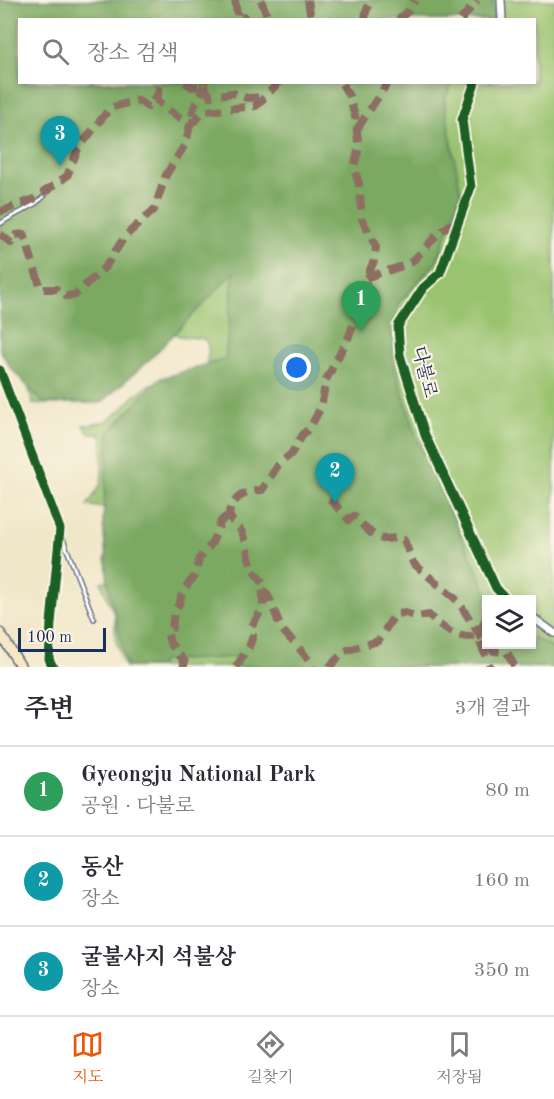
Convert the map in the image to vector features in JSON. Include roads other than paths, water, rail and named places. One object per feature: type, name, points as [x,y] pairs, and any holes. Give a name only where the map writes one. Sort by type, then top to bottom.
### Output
[{"type":"street","points":[[501,0],[502,18]]},
{"type":"street","name":"다불로","points":[[474,84],[462,120],[471,187],[440,273],[423,288],[398,326],[400,355],[425,435],[496,588],[502,595]]},
{"type":"street","points":[[0,370],[60,529],[50,635],[49,659],[53,667]]},
{"type":"street","points":[[536,620],[554,633]]},
{"type":"street","points":[[0,633],[21,667]]},
{"type":"street","points":[[0,645],[15,667]]},
{"type":"lane","points":[[0,224],[15,213],[38,202],[49,190]]},
{"type":"lane","points":[[60,529],[94,619]]},
{"type":"place","name":"굴불사지 석불상","points":[[60,166]]},
{"type":"place","name":"Gyeongju National Park","points":[[361,331]]},
{"type":"place","name":"동산","points":[[335,503]]}]
